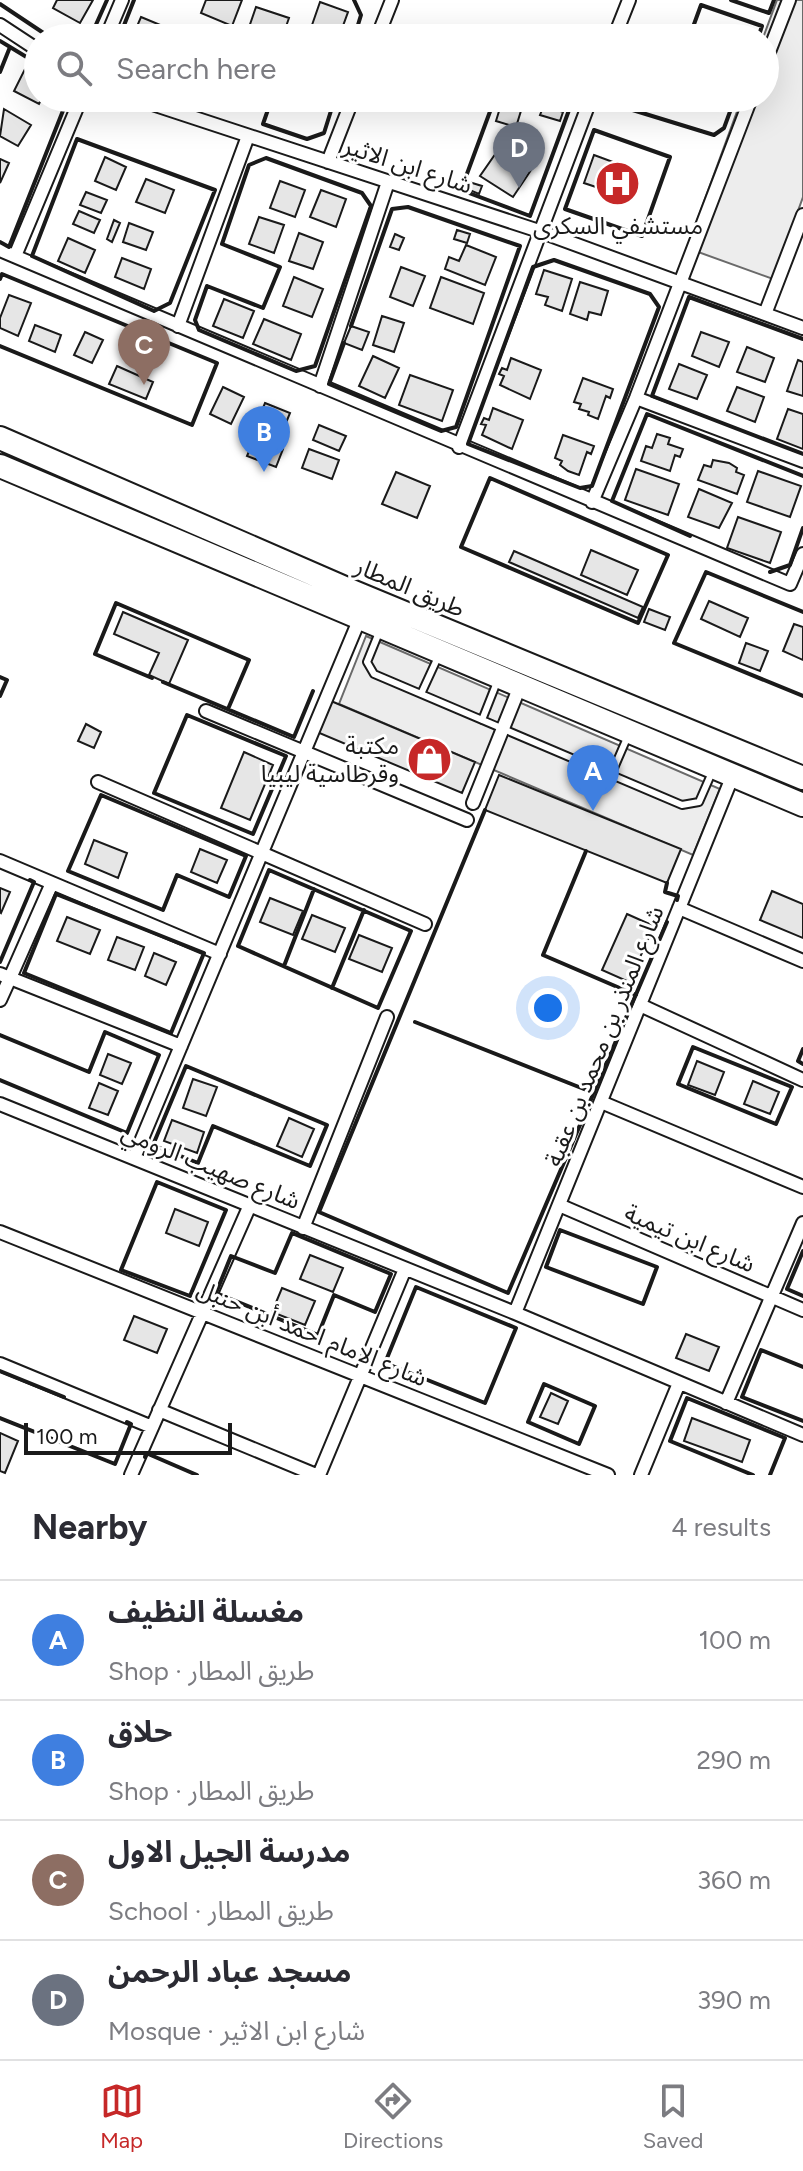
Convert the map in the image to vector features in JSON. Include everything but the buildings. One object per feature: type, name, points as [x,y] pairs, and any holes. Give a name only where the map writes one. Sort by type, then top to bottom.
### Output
[{"type":"highway","name":"طريق المطار","points":[[0,438],[354,592],[803,778]]},
{"type":"highway","name":"طريق المطار","points":[[0,466],[803,805]]},
{"type":"street","points":[[112,24],[122,0]]},
{"type":"street","points":[[383,24],[392,0]]},
{"type":"street","points":[[620,24],[629,0]]},
{"type":"street","points":[[779,26],[789,0]]},
{"type":"street","points":[[0,25],[24,41]]},
{"type":"street","points":[[15,256],[75,112]]},
{"type":"street","name":"شارع ابن الاثير","points":[[176,112],[539,231],[803,328]]},
{"type":"street","points":[[328,162],[348,112]]},
{"type":"street","points":[[459,447],[586,112]]},
{"type":"street","points":[[592,502],[636,398],[746,112]]},
{"type":"street","points":[[178,326],[248,136]]},
{"type":"street","points":[[320,386],[388,182]]},
{"type":"street","points":[[765,314],[803,215]]},
{"type":"street","points":[[0,250],[459,447],[803,590]]},
{"type":"street","points":[[636,398],[803,461]]},
{"type":"street","points":[[790,584],[803,554]]},
{"type":"street","points":[[134,1158],[360,618]]},
{"type":"street","points":[[473,803],[520,686]]},
{"type":"street","points":[[206,711],[467,820]]},
{"type":"street","name":"شارع المنذر بن محمد بن عقبة","points":[[515,1313],[679,908],[724,771]]},
{"type":"street","points":[[98,782],[425,924]]},
{"type":"street","points":[[0,861],[220,954]]},
{"type":"street","points":[[0,1000],[5,976],[52,883]]},
{"type":"street","points":[[679,908],[803,961]]},
{"type":"street","points":[[5,976],[181,1046]]},
{"type":"street","points":[[640,1005],[803,1080]]},
{"type":"street","points":[[303,1228],[387,1017]]},
{"type":"street","points":[[601,1102],[803,1187]]},
{"type":"street","name":"شارع صهيب الرومي","points":[[0,1104],[515,1313]]},
{"type":"street","points":[[131,1475],[250,1205]]},
{"type":"street","name":"شارع ابن تيمية","points":[[559,1205],[803,1310]]},
{"type":"street","points":[[726,1403],[803,1223]]},
{"type":"street","name":"شارع الامام احمد أبن حنبل","points":[[0,1232],[608,1475]]},
{"type":"street","points":[[159,1410],[318,1475],[405,1269]]},
{"type":"street","points":[[515,1313],[803,1435]]},
{"type":"street","points":[[0,1364],[152,1427]]},
{"type":"street","points":[[641,1475],[679,1383]]},
{"type":"lane","points":[[382,627],[368,657],[368,667],[374,674],[611,775],[691,806],[703,798],[724,771]]},
{"type":"lane","points":[[421,694],[440,652]]},
{"type":"lane","points":[[482,720],[499,677]]},
{"type":"lane","points":[[611,775],[630,732]]},
{"type":"shaded area","points":[[777,0],[803,0],[803,197],[773,279],[687,248],[737,112],[779,112],[779,24],[768,24]]},
{"type":"shaded area","points":[[366,636],[720,789],[693,855],[339,704]]},
{"type":"wall","points":[[96,24],[107,0]]},
{"type":"wall","points":[[125,24],[134,0]]},
{"type":"wall","points":[[354,0],[361,15],[358,24]]},
{"type":"wall","points":[[731,0],[769,13],[774,0]]},
{"type":"wall","points":[[0,4],[30,24]]},
{"type":"wall","points":[[694,24],[701,5],[756,24]]},
{"type":"wall","points":[[0,41],[10,47],[0,72]]},
{"type":"wall","points":[[10,47],[24,56]]},
{"type":"wall","points":[[0,242],[9,247],[62,112]]},
{"type":"wall","points":[[267,112],[263,124],[307,139],[324,133],[331,112]]},
{"type":"wall","points":[[490,112],[461,190],[530,216],[568,112]]},
{"type":"wall","points":[[639,112],[714,135],[724,128],[730,112]]},
{"type":"wall","points":[[594,130],[670,157],[642,236],[565,209],[594,130]]},
{"type":"wall","points":[[77,139],[215,190],[170,303],[154,311],[32,256],[77,139]]},
{"type":"wall","points":[[266,158],[362,193],[371,206],[315,366],[296,371],[199,330],[195,320],[207,286],[263,308],[280,267],[222,244],[249,165],[266,158]]},
{"type":"wall","points":[[344,343],[329,384],[441,431],[456,427],[520,246],[408,207],[392,209],[351,326]]},
{"type":"wall","points":[[554,260],[650,294],[659,307],[592,486],[580,488],[468,444],[533,267],[554,260]]},
{"type":"wall","points":[[0,279],[2,274],[217,363],[192,425],[0,346]]},
{"type":"wall","points":[[803,339],[689,297],[652,396],[803,454]]},
{"type":"wall","points":[[690,536],[612,501],[647,414],[803,476]]},
{"type":"wall","points":[[490,478],[668,555],[638,623],[461,547],[490,478]]},
{"type":"wall","points":[[770,572],[790,565],[803,528]]},
{"type":"wall","points":[[803,612],[706,572],[674,643],[803,696]]},
{"type":"wall","points":[[152,678],[95,654],[116,603],[249,660],[228,709]]},
{"type":"wall","points":[[0,677],[7,680],[0,696]]},
{"type":"wall","points":[[163,682],[294,737],[313,691]]},
{"type":"wall","points":[[187,715],[286,756],[253,834],[154,793],[187,715]]},
{"type":"wall","points":[[101,795],[246,856],[229,897],[177,875],[163,910],[68,871],[101,795]]},
{"type":"wall","points":[[485,810],[319,1212],[508,1293],[667,922]]},
{"type":"wall","points":[[586,851],[543,955],[636,995]]},
{"type":"wall","points":[[269,870],[411,931],[378,1008],[238,946],[269,870]]},
{"type":"wall","points":[[0,962],[34,882],[30,880]]},
{"type":"wall","points":[[667,883],[665,892],[678,896],[677,900]]},
{"type":"wall","points":[[284,966],[314,889]]},
{"type":"wall","points":[[56,894],[204,953],[171,1033],[24,973],[56,894]]},
{"type":"wall","points":[[332,988],[364,910]]},
{"type":"wall","points":[[415,1022],[594,1093]]},
{"type":"wall","points":[[0,1035],[89,1072],[105,1032],[159,1055],[127,1133],[0,1080]]},
{"type":"wall","points":[[693,1047],[792,1087],[776,1124],[678,1084],[693,1047]]},
{"type":"wall","points":[[803,1049],[798,1061],[803,1064]]},
{"type":"wall","points":[[186,1066],[327,1125],[310,1166],[213,1126],[198,1163],[153,1145],[186,1066]]},
{"type":"wall","points":[[157,1182],[226,1210],[190,1296],[121,1270],[157,1182]]},
{"type":"wall","points":[[560,1230],[657,1267],[643,1304],[546,1267],[560,1230]]},
{"type":"wall","points":[[292,1233],[391,1274],[375,1312],[334,1295],[318,1335],[216,1293],[231,1256],[275,1273],[292,1233]]},
{"type":"wall","points":[[803,1251],[787,1289],[803,1296]]},
{"type":"wall","points":[[416,1287],[516,1328],[485,1403],[385,1363],[416,1287]]},
{"type":"wall","points":[[803,1367],[761,1350],[742,1397],[803,1421]]},
{"type":"wall","points":[[0,1371],[64,1397]]},
{"type":"wall","points":[[544,1384],[595,1406],[579,1444],[528,1422],[544,1384]]},
{"type":"wall","points":[[753,1475],[670,1441],[687,1398],[785,1438],[770,1475]]},
{"type":"wall","points":[[0,1418],[115,1464],[131,1424],[127,1422]]},
{"type":"wall","points":[[145,1457],[146,1453],[197,1475]]},
{"type":"place","name":"مستشفي السكرى","points":[[618,183]]},
{"type":"place","name":"مسجد عباد الرحمن","points":[[519,188]]},
{"type":"place","name":"مدرسة الجيل الاول","points":[[144,385]]},
{"type":"place","name":"حلاق","points":[[264,472]]},
{"type":"place","name":"مكتبة وقرطاسية ليبيا","points":[[430,759]]},
{"type":"place","name":"مغسلة النظيف","points":[[593,811]]}]
